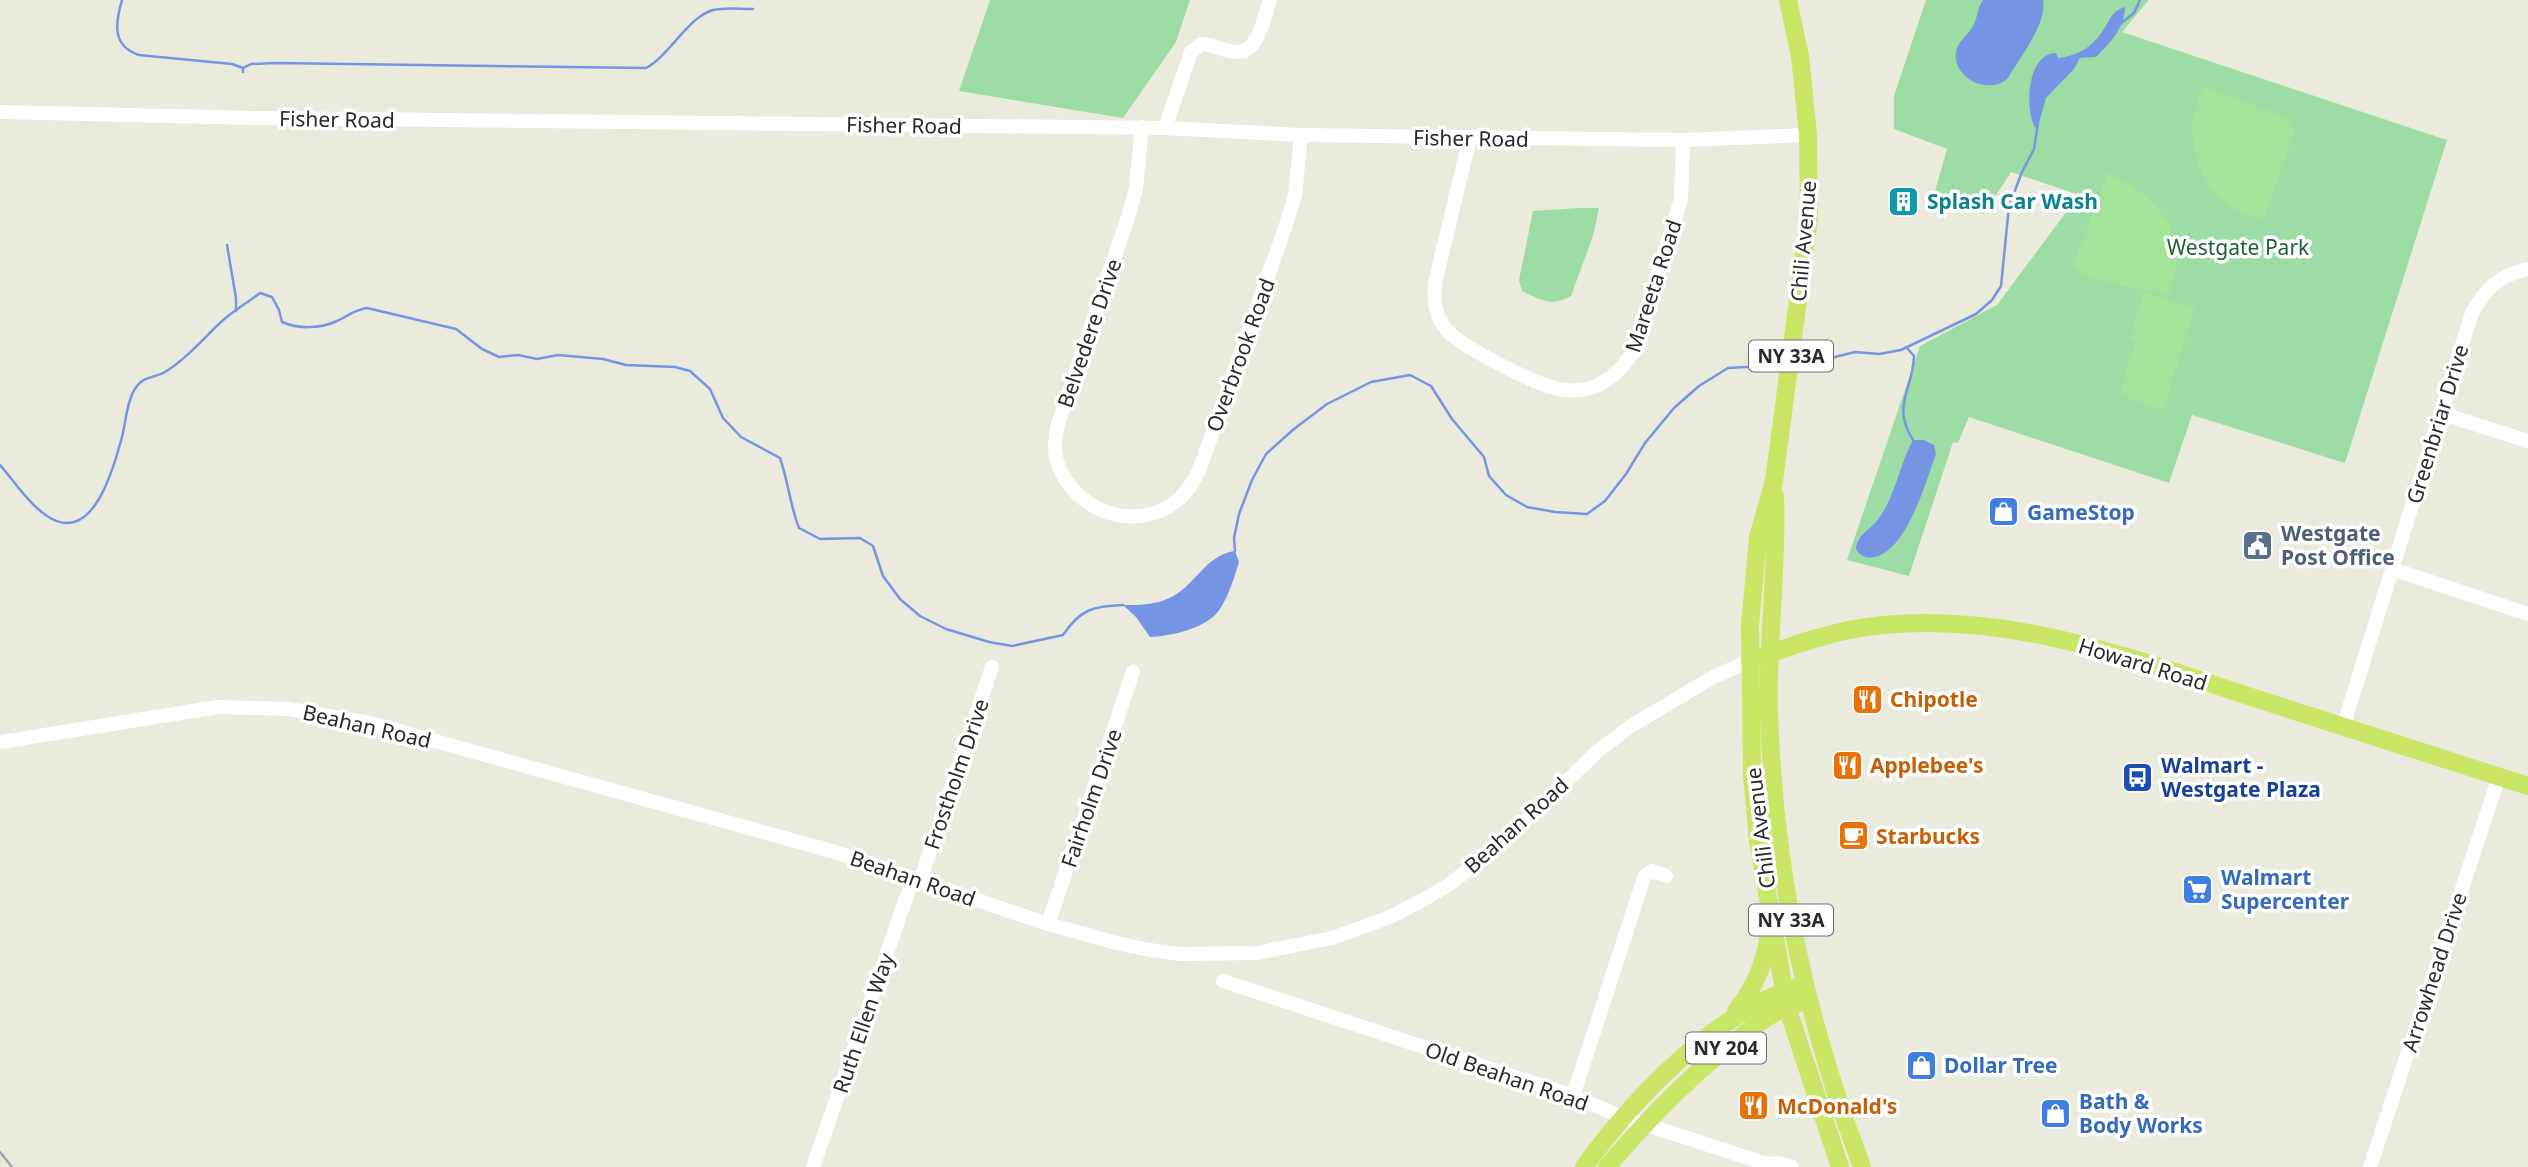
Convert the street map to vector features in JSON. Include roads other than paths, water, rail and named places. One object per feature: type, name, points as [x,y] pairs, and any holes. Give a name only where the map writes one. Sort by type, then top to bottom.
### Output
[{"type":"main road","name":"Chili Avenue","points":[[1788,0],[1800,56],[1808,135],[1809,217],[1774,481],[1758,537],[1750,661],[1754,807],[1786,999],[1840,1167]]},
{"type":"main road","name":"Chili Avenue","points":[[1774,481],[1777,540],[1768,654],[1777,839],[1806,993],[1840,1111],[1862,1167]]},
{"type":"main road","name":"Howard Road","points":[[1750,661],[1807,640],[1882,625],[1966,624],[2005,627],[2095,648],[2528,786]]},
{"type":"main road","name":"NY 204","points":[[1584,1167],[1622,1117],[1659,1079],[1727,1022],[1748,996],[1760,976],[1772,922]]},
{"type":"main road","points":[[1727,1022],[1765,999],[1786,999],[1806,993]]},
{"type":"main road","name":"NY 204","points":[[1607,1167],[1644,1123],[1707,1062],[1786,999]]},
{"type":"street","points":[[1165,128],[1191,52],[1202,44],[1236,52],[1246,51],[1254,44],[1270,0]]},
{"type":"street","name":"Fisher Road","points":[[0,112],[284,119],[1142,127],[1301,135],[1683,140],[1808,135]]},
{"type":"street","name":"Belvedere Drive","points":[[1112,514],[1089,504],[1075,493],[1064,478],[1056,459],[1055,442],[1058,424],[1130,211],[1136,188],[1142,127]]},
{"type":"street","name":"Overbrook Road","points":[[1112,514],[1139,517],[1160,510],[1179,499],[1192,485],[1286,225],[1295,195],[1301,135]]},
{"type":"street","name":"Mareeta Road","points":[[1470,137],[1434,288],[1437,316],[1448,332],[1462,344],[1540,383],[1569,391],[1590,388],[1610,378],[1624,366],[1634,351],[1681,199],[1683,140]]},
{"type":"street","name":"Greenbriar Drive","points":[[2343,727],[2472,313],[2481,297],[2495,283],[2511,272],[2528,269]]},
{"type":"street","points":[[2440,413],[2528,441]]},
{"type":"street","points":[[2392,569],[2528,614]]},
{"type":"street","name":"Beahan Road","points":[[0,743],[218,707],[289,709],[370,723],[835,852],[1048,924],[1149,950],[1212,955],[1257,953],[1308,944],[1356,930],[1390,917],[1447,886],[1498,847],[1590,758],[1631,726],[1713,677],[1750,661]]},
{"type":"street","name":"Frostholm Drive","points":[[917,879],[992,667]]},
{"type":"street","name":"Fairholm Drive","points":[[1048,924],[1133,672]]},
{"type":"street","name":"Arrowhead Drive","points":[[2370,1167],[2499,777]]},
{"type":"street","points":[[1573,1096],[1645,875],[1652,871],[1666,876]]},
{"type":"street","name":"Ruth Ellen Way","points":[[813,1167],[917,879]]},
{"type":"street","name":"Old Beahan Road","points":[[1223,981],[1573,1096],[1622,1117],[1767,1164],[1779,1163],[1792,1167]]},
{"type":"water","points":[[1983,0],[2043,0],[2041,19],[2031,40],[2008,78],[1994,85],[1977,83],[1970,79],[1958,67],[1956,59],[1957,49],[1973,26]]},
{"type":"water","points":[[2125,7],[2122,22],[2112,40],[2096,57],[2080,58],[2074,69],[2046,98],[2035,128],[2029,96],[2039,62],[2056,53],[2058,58],[2083,50],[2098,38],[2114,14]]},
{"type":"water","points":[[1913,440],[1924,440],[1934,445],[1936,454],[1921,497],[1896,542],[1886,552],[1868,558],[1859,553],[1857,544],[1885,509]]},
{"type":"water","points":[[1235,551],[1239,562],[1226,599],[1213,617],[1191,629],[1150,637],[1136,617],[1123,605],[1151,604],[1167,599],[1177,594],[1215,559]]},
{"type":"waterway","points":[[122,0],[118,33],[120,40],[130,51],[139,55],[232,64],[243,68],[243,72]]},
{"type":"waterway","points":[[2120,24],[2134,13],[2140,0]]},
{"type":"waterway","points":[[243,68],[251,64],[276,63],[646,68],[704,14],[713,10],[753,9]]},
{"type":"waterway","points":[[1815,362],[1855,352],[1879,354],[1901,350],[1976,314],[1992,300],[2001,286],[2009,206],[2034,149],[2038,123]]},
{"type":"waterway","points":[[227,245],[236,311]]},
{"type":"waterway","points":[[0,465],[40,511],[63,523],[77,521],[89,513],[107,483],[122,437],[129,404],[137,386],[143,380],[173,367],[226,318],[260,293],[272,297],[282,322],[295,326],[323,326],[367,308],[456,329],[482,349],[499,357],[518,355],[537,359],[558,355],[603,359],[626,365],[675,367],[690,371],[710,389],[723,418],[741,437],[780,458],[799,528],[820,539],[860,538],[873,546],[883,576],[900,599],[920,616],[946,629],[1012,646],[1063,635],[1075,620],[1088,611],[1123,605]]},
{"type":"waterway","points":[[1906,347],[1914,356],[1903,407],[1907,428],[1913,440]]},
{"type":"waterway","points":[[1235,551],[1234,538],[1239,514],[1266,454],[1327,404],[1371,382],[1410,375],[1431,386],[1452,419],[1484,457],[1489,476],[1506,495],[1527,507],[1587,514],[1605,501],[1645,443],[1674,408],[1699,386],[1728,368],[1766,366]]},
{"type":"railway","points":[[0,1152],[12,1167]]},
{"type":"place","name":"Splash Car Wash","points":[[1904,201]]},
{"type":"place","name":"GameStop","points":[[2004,512]]},
{"type":"place","name":"Westgate Post Office","points":[[2258,545]]},
{"type":"place","name":"Chipotle","points":[[1867,699]]},
{"type":"place","name":"Applebee's","points":[[1847,765]]},
{"type":"place","name":"Walmart - Westgate Plaza","points":[[2138,777]]},
{"type":"place","name":"Starbucks","points":[[1853,836]]},
{"type":"place","name":"Walmart Supercenter","points":[[2198,889]]},
{"type":"place","name":"Dollar Tree","points":[[1921,1065]]},
{"type":"place","name":"McDonald's","points":[[1754,1106]]},
{"type":"place","name":"Bath & Body Works","points":[[2056,1113]]},
{"type":"park label","name":"Westgate Park","points":[[2238,247]]}]
